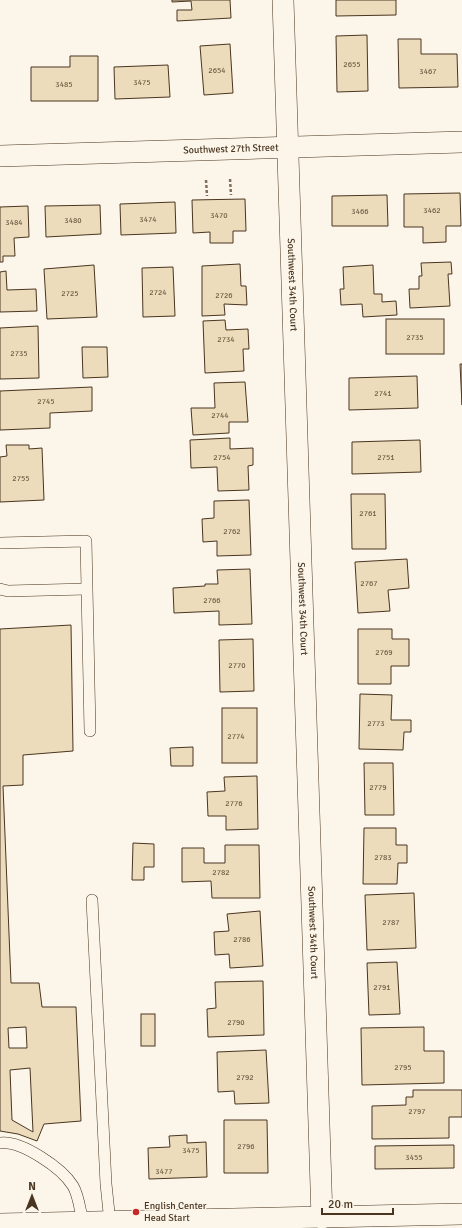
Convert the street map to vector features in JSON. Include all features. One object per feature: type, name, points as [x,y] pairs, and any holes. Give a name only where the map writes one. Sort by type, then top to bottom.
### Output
[{"type":"street","name":"Southwest 34th Court","points":[[283,0],[322,1218]]},
{"type":"street","name":"Southwest 27th Street","points":[[0,156],[462,142]]},
{"type":"street","points":[[0,1224],[83,1222],[110,1225],[462,1214]]},
{"type":"lane","points":[[0,543],[86,541],[90,731]]},
{"type":"lane","points":[[0,589],[8,591],[86,589]]},
{"type":"lane","points":[[92,900],[106,1184],[110,1225]]},
{"type":"lane","points":[[0,1143],[6,1142],[24,1146],[66,1177],[73,1187],[83,1222]]},
{"type":"path","points":[[230,179],[231,195]]},
{"type":"path","points":[[206,180],[207,196]]},
{"type":"building","points":[[172,0],[230,0],[231,18],[177,21],[177,10],[192,10],[191,1],[172,2]]},
{"type":"building","points":[[336,0],[396,0],[396,15],[336,16]]},
{"type":"building","points":[[367,35],[368,91],[337,92],[336,36]]},
{"type":"building","points":[[398,39],[421,39],[421,54],[457,54],[458,87],[399,88]]},
{"type":"building","points":[[230,44],[233,93],[204,95],[200,46]]},
{"type":"building","points":[[70,56],[98,56],[98,101],[31,101],[31,67],[70,67]]},
{"type":"building","points":[[168,65],[170,97],[115,99],[114,67]]},
{"type":"building","points":[[460,193],[461,226],[446,226],[446,242],[423,243],[423,227],[404,227],[404,194]]},
{"type":"building","points":[[387,195],[388,226],[332,226],[332,196]]},
{"type":"building","points":[[245,199],[246,231],[233,231],[233,243],[210,243],[210,232],[193,233],[192,200]]},
{"type":"building","points":[[175,202],[176,233],[121,235],[120,204]]},
{"type":"building","points":[[100,205],[101,234],[46,237],[45,206]]},
{"type":"building","points":[[28,206],[29,237],[14,238],[15,256],[3,256],[3,262],[0,262],[0,207]]},
{"type":"building","points":[[451,262],[452,274],[448,274],[450,306],[410,308],[409,289],[419,289],[419,276],[422,276],[421,263]]},
{"type":"building","points":[[240,264],[241,286],[246,286],[247,305],[224,304],[225,315],[202,316],[202,266]]},
{"type":"building","points":[[94,265],[97,317],[47,319],[44,269]]},
{"type":"building","points":[[373,265],[374,294],[382,294],[382,302],[396,301],[397,315],[363,317],[362,304],[341,305],[340,289],[344,289],[343,267]]},
{"type":"building","points":[[173,267],[175,316],[143,317],[142,268]]},
{"type":"building","points":[[6,271],[7,290],[36,289],[37,311],[0,312],[0,272]]},
{"type":"building","points":[[386,319],[444,319],[444,354],[386,354]]},
{"type":"building","points":[[225,320],[226,330],[248,329],[249,349],[243,349],[244,371],[205,373],[203,321]]},
{"type":"building","points":[[38,326],[39,378],[0,379],[0,328]]},
{"type":"building","points":[[82,347],[107,347],[108,377],[83,378]]},
{"type":"building","points":[[460,364],[462,364],[462,405]]},
{"type":"building","points":[[417,376],[418,408],[349,410],[349,378]]},
{"type":"building","points":[[245,382],[248,422],[229,422],[229,433],[193,435],[191,408],[215,408],[214,383]]},
{"type":"building","points":[[92,387],[92,411],[50,413],[50,428],[0,430],[0,391]]},
{"type":"building","points":[[230,438],[230,449],[253,448],[253,465],[248,466],[249,490],[218,491],[217,467],[191,468],[190,440]]},
{"type":"building","points":[[420,440],[421,472],[352,474],[352,442]]},
{"type":"building","points":[[6,445],[29,445],[29,449],[42,448],[44,500],[0,502],[0,457],[7,456]]},
{"type":"building","points":[[351,494],[385,494],[386,549],[352,549]]},
{"type":"building","points":[[249,500],[251,555],[217,556],[217,541],[203,542],[202,519],[214,518],[214,501]]},
{"type":"building","points":[[407,559],[409,588],[388,590],[390,611],[358,613],[355,562]]},
{"type":"building","points":[[250,569],[252,624],[219,625],[219,611],[174,613],[173,588],[218,584],[217,570]]},
{"type":"building","points":[[71,625],[73,751],[23,755],[23,785],[3,786],[11,983],[39,983],[42,1007],[76,1007],[81,1121],[44,1124],[37,1141],[18,1134],[0,1131],[0,629]],"holes":[[[26,1027],[27,1048],[9,1048],[8,1028]],[[30,1068],[33,1132],[12,1120],[10,1070]]]},
{"type":"building","points":[[358,629],[392,629],[392,639],[409,639],[409,666],[391,666],[391,684],[358,684]]},
{"type":"building","points":[[253,639],[254,691],[220,692],[219,640]]},
{"type":"building","points":[[360,694],[392,695],[391,720],[411,720],[411,732],[404,732],[403,750],[359,749]]},
{"type":"building","points":[[222,708],[257,708],[257,763],[222,763]]},
{"type":"building","points":[[193,747],[193,766],[171,766],[170,748]]},
{"type":"building","points":[[364,763],[393,763],[394,815],[365,815]]},
{"type":"building","points":[[257,776],[258,829],[226,830],[226,816],[208,816],[207,792],[225,791],[224,777]]},
{"type":"building","points":[[364,828],[396,828],[396,845],[407,845],[407,863],[398,863],[397,884],[363,884]]},
{"type":"building","points":[[133,843],[154,844],[154,867],[144,867],[144,880],[132,880]]},
{"type":"building","points":[[225,845],[259,845],[260,898],[212,898],[211,881],[182,882],[182,848],[204,848],[204,863],[225,863]]},
{"type":"building","points":[[414,893],[416,948],[367,950],[365,895]]},
{"type":"building","points":[[260,911],[263,966],[230,968],[229,954],[215,955],[214,932],[229,931],[227,914]]},
{"type":"building","points":[[397,962],[400,1014],[369,1015],[367,963]]},
{"type":"building","points":[[263,981],[264,1035],[208,1037],[207,1009],[216,1008],[215,982]]},
{"type":"building","points":[[141,1014],[155,1014],[155,1046],[141,1046]]},
{"type":"building","points":[[424,1027],[424,1051],[444,1051],[444,1083],[362,1085],[361,1028]]},
{"type":"building","points":[[266,1050],[269,1103],[235,1104],[234,1091],[218,1092],[217,1052]]},
{"type":"building","points":[[413,1090],[462,1090],[462,1117],[449,1117],[449,1138],[372,1139],[372,1106],[406,1105],[406,1097],[413,1097]]},
{"type":"building","points":[[224,1120],[267,1120],[268,1173],[224,1173]]},
{"type":"building","points":[[187,1135],[187,1143],[206,1142],[207,1177],[149,1179],[148,1148],[170,1147],[169,1136]]},
{"type":"building","points":[[454,1145],[454,1168],[375,1169],[375,1146]]},
{"type":"place","name":"English Center Head Start","points":[[136,1212]]}]
